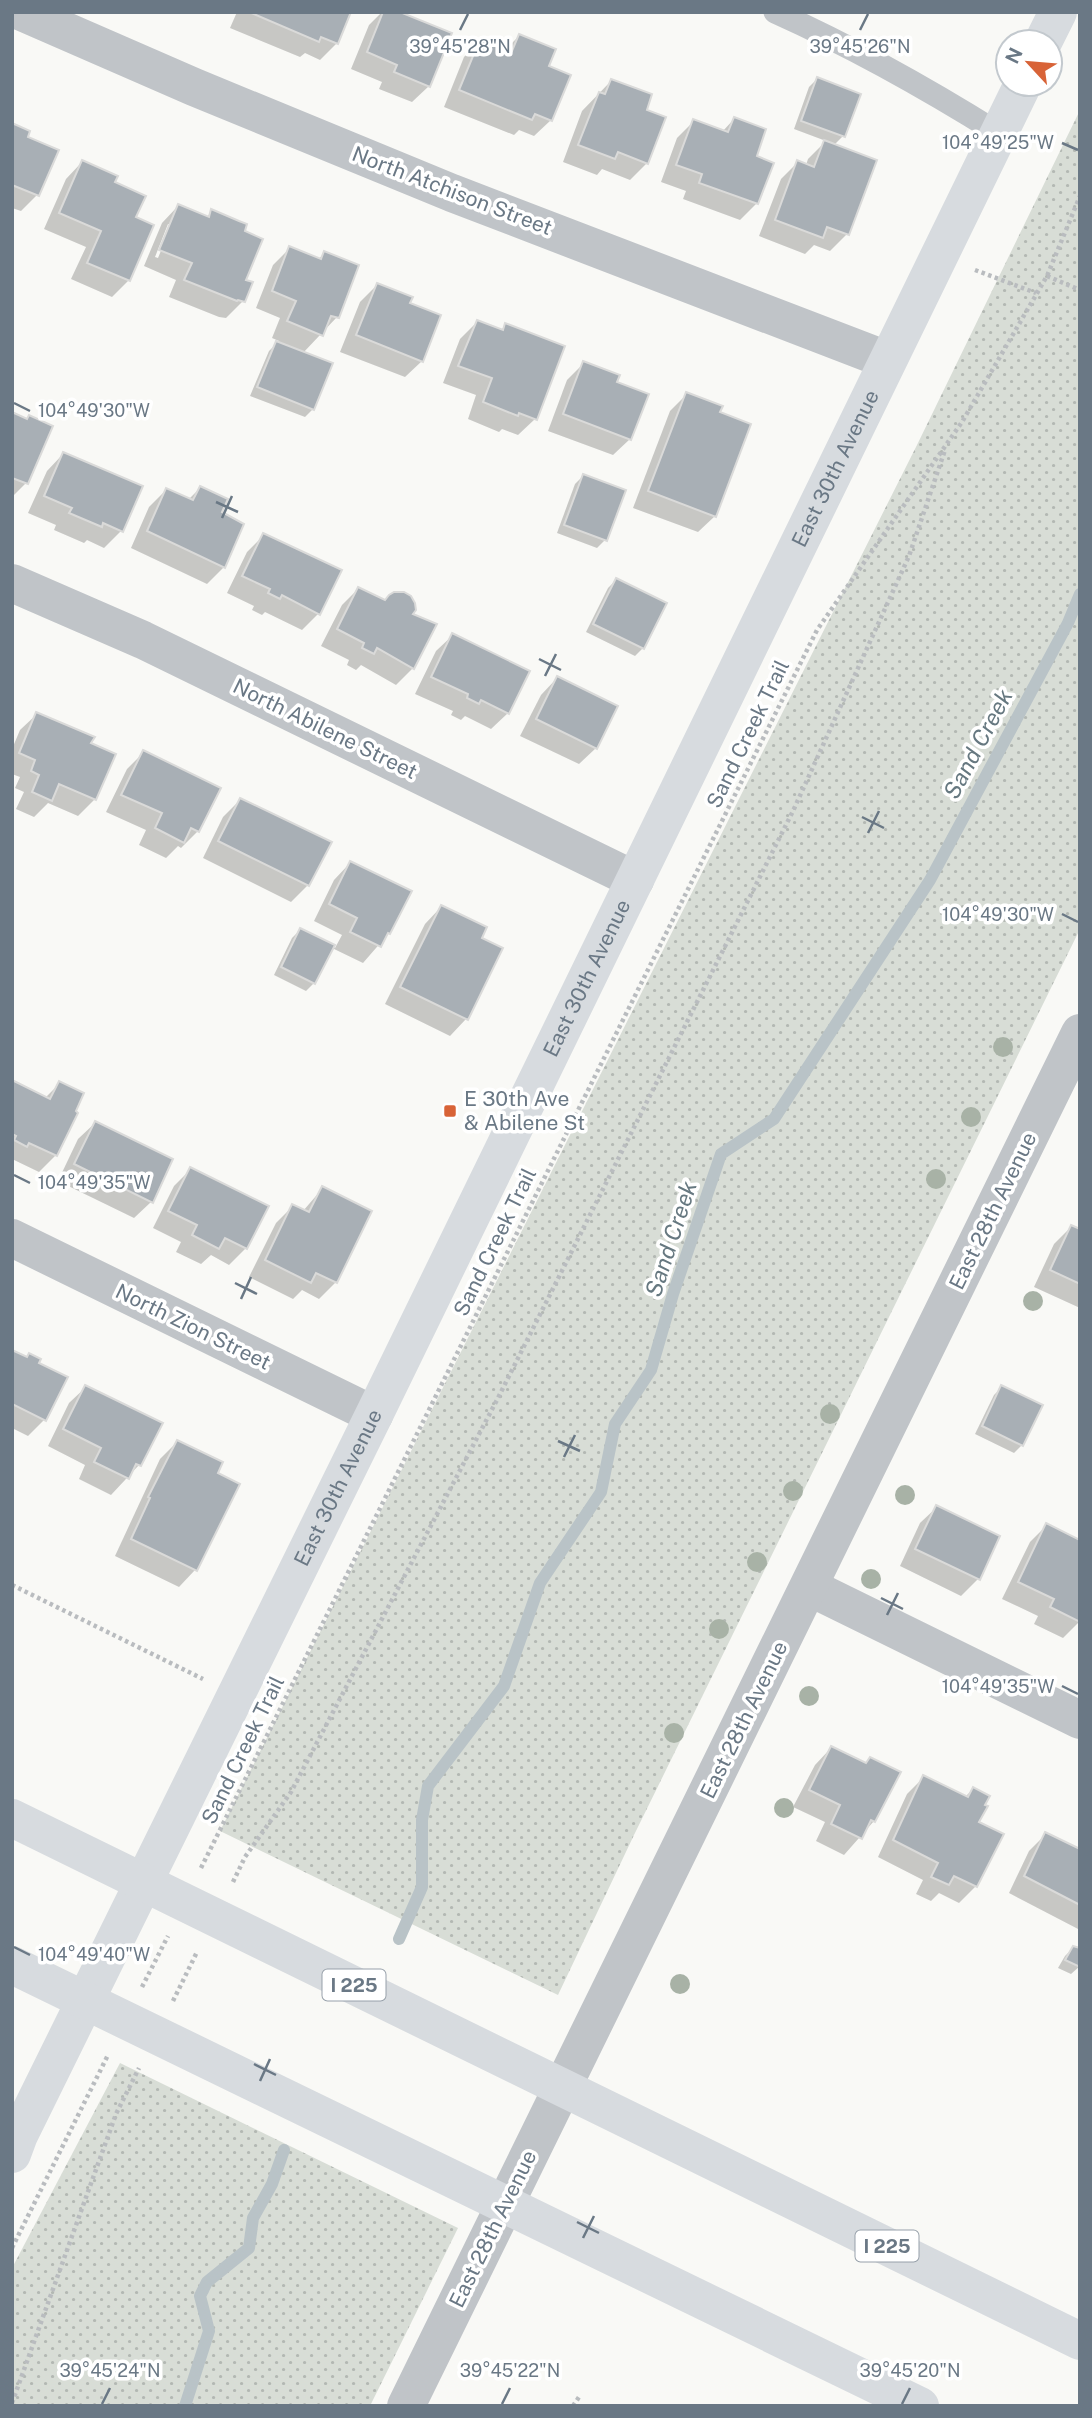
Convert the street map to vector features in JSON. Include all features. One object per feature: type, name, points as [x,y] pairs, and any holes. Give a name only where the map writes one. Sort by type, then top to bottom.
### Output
[{"type":"main road","points":[[1050,28],[1058,12]]},
{"type":"main road","name":"East 30th Avenue","points":[[14,2145],[374,1415],[1016,98]]},
{"type":"main road","name":"I 225","points":[[13,1819],[1080,2341]]},
{"type":"main road","points":[[12,1965],[920,2406]]},
{"type":"street","name":"North Atchison Street","points":[[22,12],[194,87],[452,193],[887,360]]},
{"type":"street","name":"North Abilene Street","points":[[12,583],[144,640],[635,880]]},
{"type":"street","name":"East 28th Avenue","points":[[406,2406],[809,1587],[1070,1079],[1080,1033]]},
{"type":"street","name":"North Zion Street","points":[[12,1238],[374,1415]]},
{"type":"street","points":[[809,1587],[1080,1720]]},
{"type":"lane","points":[[775,12],[907,77],[998,133]]},
{"type":"path","name":"Sand Creek Trail","points":[[198,1875],[817,630],[947,443],[1047,276],[1080,196]]},
{"type":"path","points":[[938,257],[1036,293]]},
{"type":"path","points":[[1047,276],[1080,290]]},
{"type":"path","points":[[227,1894],[245,1857],[291,1792],[492,1410],[793,811],[909,556],[947,443]]},
{"type":"path","points":[[12,1585],[188,1671]]},
{"type":"path","points":[[136,1999],[173,1925]]},
{"type":"path","points":[[171,2004],[202,1943]]},
{"type":"path","points":[[12,2248],[111,2049]]},
{"type":"path","points":[[12,2403],[116,2114],[141,2065]]},
{"type":"path","points":[[573,2406],[579,2397]]},
{"type":"shaded area","points":[[1080,110],[1080,929],[634,1835],[558,1995],[220,1831],[917,445]]},
{"type":"shaded area","points":[[120,2063],[458,2228],[370,2406],[12,2406],[12,2268]]},
{"type":"building","points":[[249,12],[351,12],[338,44],[321,37],[319,42]]},
{"type":"building","points":[[383,12],[400,12],[452,33],[430,87],[394,72],[397,65],[367,52]]},
{"type":"building","points":[[519,34],[556,49],[549,66],[571,75],[552,121],[535,114],[532,120],[459,90],[480,39],[512,51]]},
{"type":"building","points":[[817,77],[861,94],[845,137],[801,121]]},
{"type":"building","points":[[611,79],[652,94],[647,110],[666,117],[648,164],[618,152],[615,159],[578,145],[599,92],[605,94]]},
{"type":"building","points":[[734,117],[766,129],[757,156],[774,163],[758,204],[699,183],[702,174],[676,165],[693,119],[728,132]]},
{"type":"building","points":[[12,123],[30,131],[28,137],[59,150],[39,196],[12,185]]},
{"type":"building","points":[[824,140],[877,160],[849,235],[827,227],[823,238],[775,220],[797,160],[814,167]]},
{"type":"building","points":[[82,160],[118,176],[115,182],[146,196],[136,217],[154,225],[130,281],[87,263],[101,231],[59,213]]},
{"type":"building","points":[[178,204],[209,217],[211,209],[247,224],[245,231],[263,239],[246,280],[253,282],[245,302],[184,280],[192,263],[159,250]]},
{"type":"building","points":[[289,246],[321,259],[324,251],[359,265],[339,318],[331,316],[323,336],[287,321],[296,301],[272,291]]},
{"type":"building","points":[[377,283],[413,297],[410,303],[441,315],[423,362],[356,335]]},
{"type":"building","points":[[477,320],[503,330],[505,323],[565,346],[537,420],[519,413],[518,416],[483,402],[492,378],[458,366]]},
{"type":"building","points":[[276,341],[333,363],[314,410],[257,387]]},
{"type":"building","points":[[583,361],[620,375],[617,382],[649,394],[631,440],[563,414]]},
{"type":"building","points":[[686,392],[723,406],[720,412],[751,424],[716,517],[648,491]]},
{"type":"building","points":[[12,412],[27,419],[29,415],[53,426],[28,484],[12,478]]},
{"type":"building","points":[[63,452],[143,486],[123,532],[103,523],[102,527],[69,513],[72,508],[44,496]]},
{"type":"building","points":[[583,474],[626,490],[607,541],[564,525]]},
{"type":"building","points":[[200,486],[228,499],[222,512],[244,524],[225,568],[147,531],[166,488],[193,500]]},
{"type":"building","points":[[263,533],[342,570],[320,615],[282,595],[280,599],[268,593],[270,589],[242,576]]},
{"type":"building","points":[[616,578],[667,603],[644,649],[593,624]]},
{"type":"building","points":[[358,587],[385,600],[394,592],[404,592],[411,596],[415,603],[416,610],[413,614],[437,624],[414,669],[377,648],[374,654],[362,648],[364,643],[337,629]]},
{"type":"building","points":[[452,633],[530,671],[509,714],[481,700],[479,704],[467,698],[468,694],[431,677]]},
{"type":"building","points":[[557,676],[618,706],[597,749],[536,719]]},
{"type":"building","points":[[36,712],[95,737],[91,743],[116,754],[96,800],[59,784],[52,801],[32,792],[39,775],[31,771],[35,760],[19,753]]},
{"type":"building","points":[[143,750],[221,788],[199,832],[191,828],[184,843],[155,828],[162,813],[121,795]]},
{"type":"building","points":[[240,798],[332,842],[309,886],[218,841]]},
{"type":"building","points":[[350,861],[412,891],[381,947],[350,932],[357,918],[329,904]]},
{"type":"building","points":[[441,905],[487,927],[482,938],[503,948],[468,1020],[400,987]]},
{"type":"building","points":[[300,928],[335,945],[315,984],[281,967]]},
{"type":"building","points":[[12,1080],[50,1099],[59,1081],[84,1093],[76,1111],[78,1113],[57,1156],[29,1143],[27,1147],[14,1140],[16,1136],[12,1134]]},
{"type":"building","points":[[95,1121],[173,1159],[153,1203],[74,1164]]},
{"type":"building","points":[[190,1167],[269,1206],[247,1249],[225,1238],[219,1249],[192,1235],[197,1225],[168,1211]]},
{"type":"building","points":[[322,1186],[372,1211],[337,1283],[316,1273],[311,1283],[265,1260],[292,1204],[309,1212]]},
{"type":"building","points":[[1071,1225],[1080,1229],[1080,1284],[1050,1270]]},
{"type":"building","points":[[12,1350],[27,1357],[29,1353],[41,1359],[39,1363],[68,1377],[46,1421],[12,1404]]},
{"type":"building","points":[[85,1385],[163,1423],[141,1466],[136,1464],[129,1479],[94,1462],[101,1448],[63,1429]]},
{"type":"building","points":[[1001,1385],[1043,1405],[1023,1446],[982,1426]]},
{"type":"building","points":[[177,1440],[223,1462],[218,1473],[240,1484],[197,1571],[131,1539],[150,1498],[148,1497]]},
{"type":"building","points":[[936,1505],[1000,1536],[980,1580],[915,1549]]},
{"type":"building","points":[[1046,1523],[1080,1540],[1080,1622],[1050,1607],[1054,1599],[1018,1582]]},
{"type":"building","points":[[831,1746],[866,1763],[870,1757],[901,1772],[875,1822],[871,1820],[862,1839],[831,1824],[840,1805],[809,1790]]},
{"type":"building","points":[[923,1775],[968,1797],[973,1787],[990,1796],[979,1822],[1004,1834],[977,1887],[954,1876],[949,1885],[931,1877],[938,1863],[893,1840]]},
{"type":"building","points":[[1045,1832],[1080,1849],[1080,1905],[1024,1876]]},
{"type":"building","points":[[1073,1946],[1080,1948],[1080,1967],[1065,1960]]},
{"type":"waterway","name":"Sand Creek","points":[[399,1939],[422,1887],[422,1820],[428,1786],[504,1686],[540,1583],[601,1492],[615,1424],[651,1370],[673,1294],[721,1154],[774,1119],[930,880],[1068,623],[1080,594]]},
{"type":"waterway","name":"Sand Creek","points":[[185,2406],[209,2331],[200,2296],[207,2282],[249,2248],[253,2218],[272,2184],[284,2150]]},
{"type":"place","name":"E 30th Ave & Abilene St","points":[[450,1111]]}]
